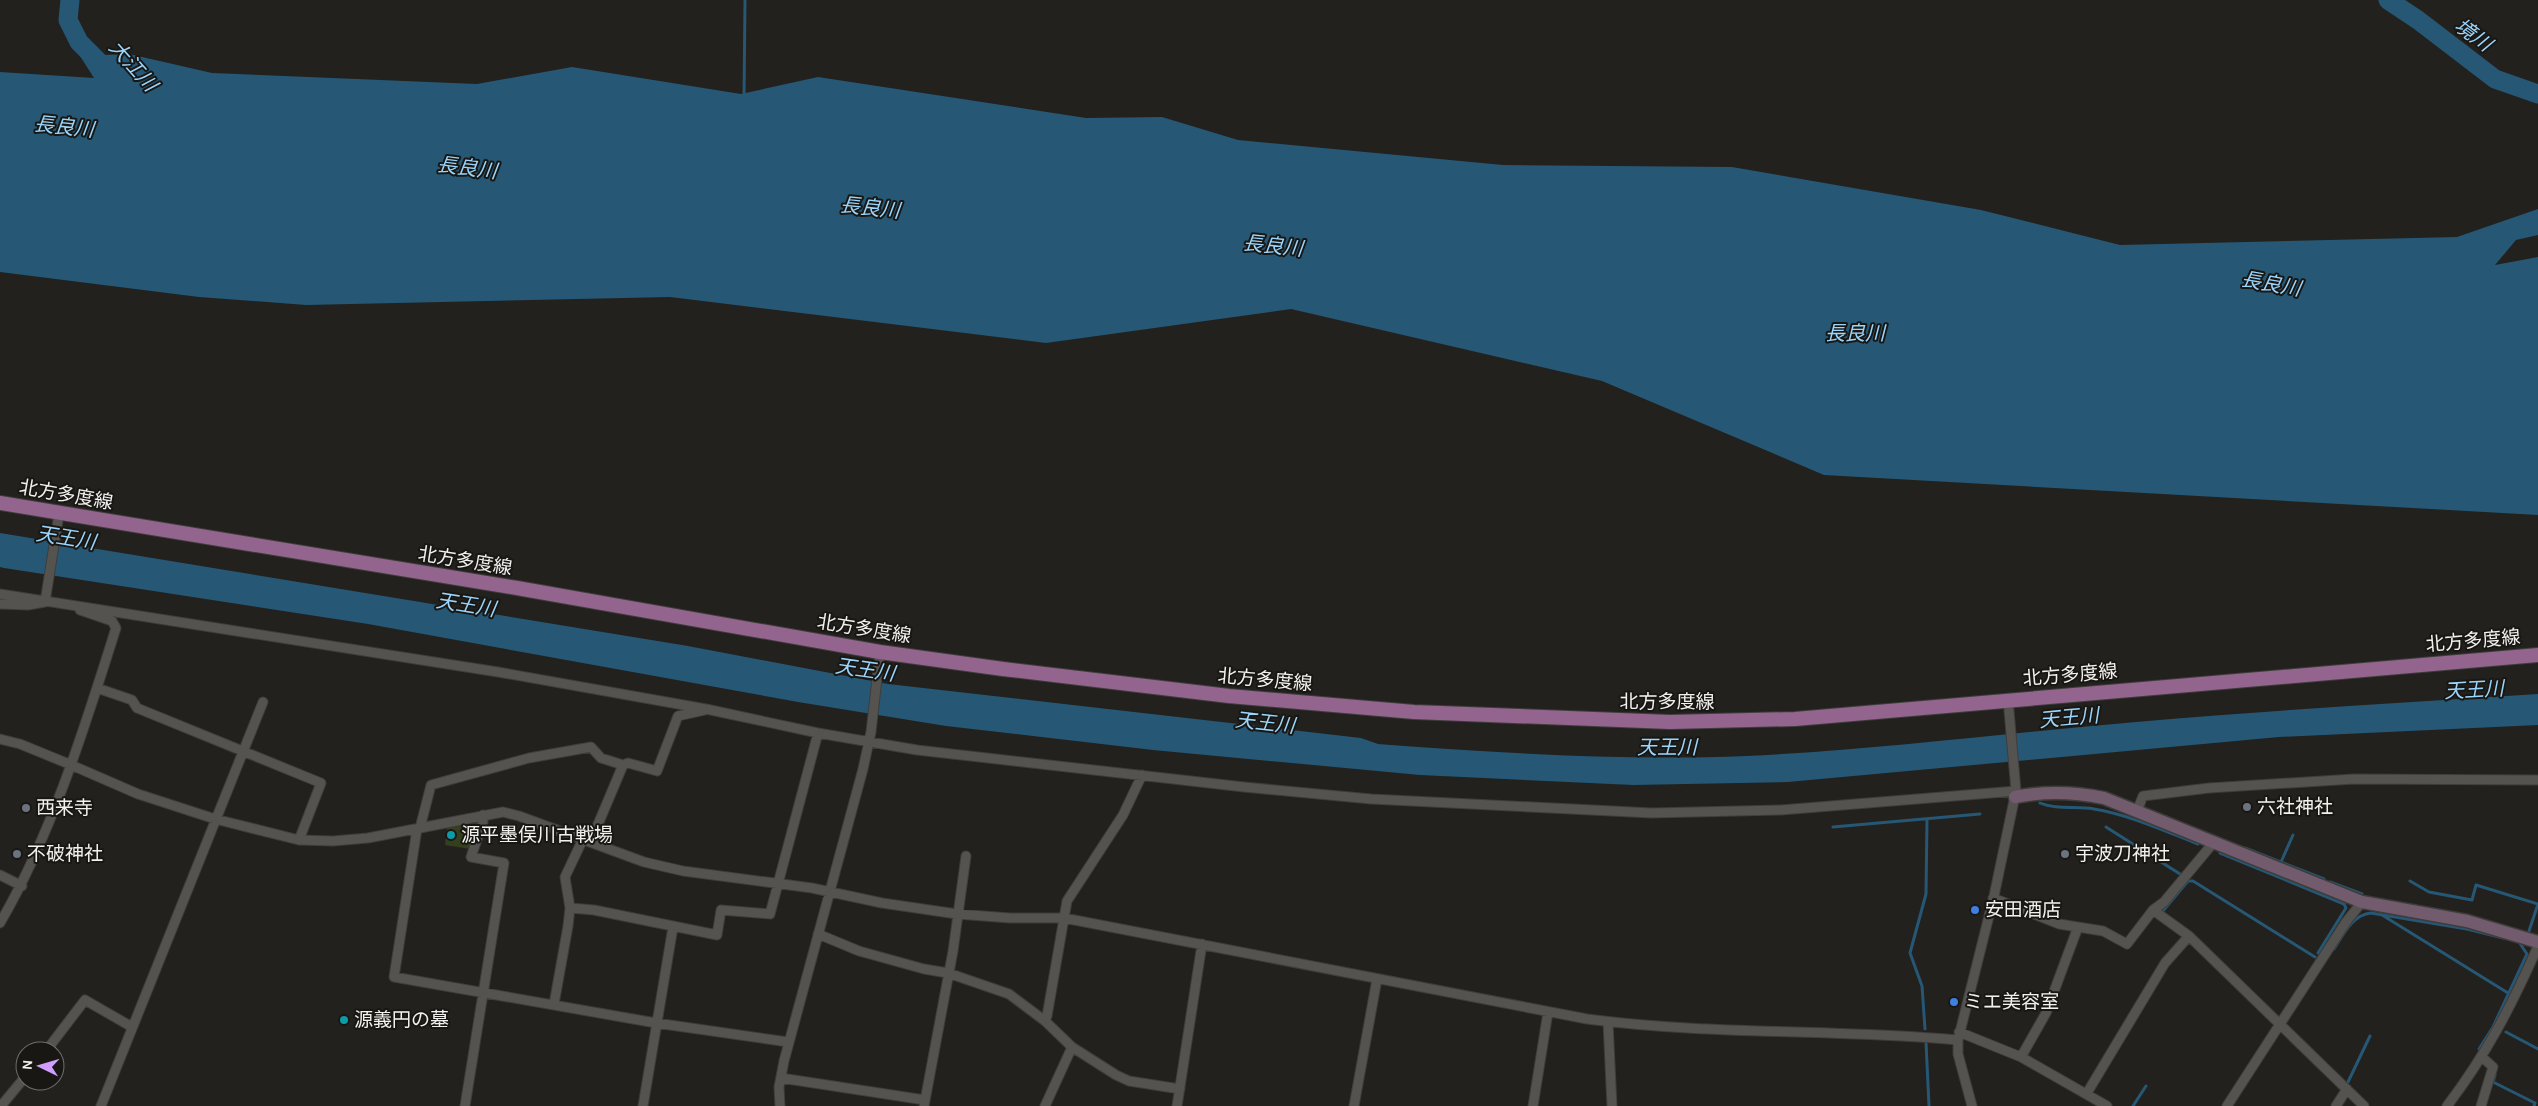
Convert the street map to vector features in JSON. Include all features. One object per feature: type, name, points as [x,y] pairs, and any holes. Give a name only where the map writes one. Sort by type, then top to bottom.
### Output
[{"type":"main road","name":"北方多度線","points":[[0,503],[58,519],[517,588],[879,659],[1003,670],[1229,696],[1414,712],[1670,722],[1795,719],[2538,654]]},
{"type":"street","points":[[45,602],[58,519]]},
{"type":"street","points":[[0,594],[498,672],[706,709],[818,733],[868,741],[1057,767],[1244,787],[1371,798],[1652,813],[1781,810],[2034,793],[2084,794],[2104,798],[2362,902],[2467,921],[2538,942]]},
{"type":"street","points":[[0,604],[28,605],[45,602]]},
{"type":"street","points":[[0,923],[22,886],[50,819],[97,688],[116,628],[112,621],[68,605]]},
{"type":"street","points":[[780,1106],[781,1078],[788,1042],[871,732],[879,659]]},
{"type":"street","points":[[97,688],[132,700],[138,708],[321,783],[299,840]]},
{"type":"street","points":[[1972,1106],[1958,1054],[1958,1036],[1993,898],[2016,794],[2008,699]]},
{"type":"street","points":[[101,1106],[263,702]]},
{"type":"street","points":[[554,1004],[570,908],[565,877],[587,840],[623,765],[628,762],[657,771],[678,716],[700,713],[706,709]]},
{"type":"street","points":[[570,908],[594,910],[717,935],[721,910],[770,914],[776,883],[818,733]]},
{"type":"street","points":[[0,740],[20,744],[138,794],[215,819],[299,840],[350,840],[483,815],[512,813],[654,864],[683,871],[829,891],[882,903],[957,914],[1010,918],[1064,918],[1608,1022],[1958,1036],[2021,1057],[2088,1093],[2107,1106]]},
{"type":"street","points":[[623,765],[601,758],[591,747],[529,758],[431,785],[419,828],[394,977],[484,991],[656,1023],[788,1042]]},
{"type":"street","points":[[1044,1021],[1048,1016],[1068,901],[1123,815],[1142,775]]},
{"type":"street","points":[[2137,811],[2144,796],[2209,788],[2354,779],[2538,780]]},
{"type":"street","points":[[465,1106],[504,863],[471,857],[484,822],[483,815]]},
{"type":"street","points":[[1993,898],[2059,924],[2103,932],[2128,944],[2153,910],[2164,902],[2214,842]]},
{"type":"street","points":[[781,1078],[925,1103],[966,856]]},
{"type":"street","points":[[0,876],[22,886]]},
{"type":"street","points":[[2227,1106],[2346,922],[2362,902]]},
{"type":"street","points":[[2153,910],[2189,936],[2364,1106]]},
{"type":"street","points":[[643,1106],[672,927]]},
{"type":"street","points":[[2021,1057],[2046,1013],[2078,927]]},
{"type":"street","points":[[818,934],[859,951],[924,970],[948,973],[1009,994],[1044,1021],[1072,1047],[1129,1081],[1180,1090]]},
{"type":"street","points":[[2088,1093],[2165,963],[2189,936]]},
{"type":"street","points":[[1177,1106],[1202,944]]},
{"type":"street","points":[[2447,1106],[2482,1058],[2520,988],[2538,946]]},
{"type":"street","points":[[1354,1106],[1376,979]]},
{"type":"street","points":[[54,1041],[85,1000],[132,1027]]},
{"type":"street","points":[[1533,1106],[1548,1012]]},
{"type":"street","points":[[1608,1022],[1612,1106]]},
{"type":"street","points":[[1045,1106],[1072,1047]]},
{"type":"street","points":[[2480,1106],[2493,1067],[2482,1058]]},
{"type":"street","points":[[1,1106],[15,1088]]},
{"type":"street","points":[[2336,1106],[2347,1089]]},
{"type":"green space","points":[[479,822],[470,849],[445,845],[447,828]]},
{"type":"water","name":"長良川","points":[[129,54],[212,73],[477,84],[572,67],[741,94],[818,77],[1086,118],[1162,117],[1238,140],[1503,165],[1732,167],[1981,210],[2120,245],[2457,237],[2538,209],[2538,235],[2516,240],[2495,265],[2538,257],[2538,515],[1824,475],[1602,381],[1291,309],[1046,343],[670,297],[306,305],[199,297],[0,272],[0,72],[94,78],[80,56]]},
{"type":"water","name":"天王川","points":[[0,533],[688,646],[888,684],[1361,738],[1378,744],[1608,757],[1746,756],[1893,746],[2087,726],[2287,710],[2538,694],[2538,725],[2279,737],[1788,782],[1633,785],[1420,775],[1153,750],[946,726],[798,702],[368,624],[4,568],[0,567]]},
{"type":"waterway","name":"大江川","points":[[70,0],[68,20],[79,42],[110,73]]},
{"type":"waterway","points":[[744,97],[745,0]]},
{"type":"waterway","name":"境川","points":[[2388,0],[2418,20],[2495,79],[2538,94]]},
{"type":"waterway","points":[[2040,803],[2060,807],[2087,808],[2121,815],[2198,844]]},
{"type":"waterway","points":[[1833,827],[1980,814]]},
{"type":"waterway","points":[[1925,1029],[1922,986],[1910,953],[1926,894],[1927,820]]},
{"type":"waterway","points":[[2106,827],[2180,874]]},
{"type":"waterway","points":[[2281,862],[2293,835]]},
{"type":"waterway","points":[[2245,848],[2324,879]]},
{"type":"waterway","points":[[2220,853],[2344,904],[2346,908],[2318,953]]},
{"type":"waterway","points":[[2162,912],[2188,881],[2193,881],[2315,957]]},
{"type":"waterway","points":[[2410,881],[2429,892],[2472,900],[2476,885],[2538,904],[2529,931]]},
{"type":"waterway","points":[[2330,882],[2362,894]]},
{"type":"waterway","points":[[2334,949],[2354,921],[2371,913],[2467,929],[2503,938]]},
{"type":"waterway","points":[[2382,915],[2508,993]]},
{"type":"waterway","points":[[2479,1049],[2493,1027],[2527,954],[2519,942]]},
{"type":"waterway","points":[[2506,1032],[2538,1049]]},
{"type":"waterway","points":[[2348,1082],[2370,1036]]},
{"type":"waterway","points":[[1926,1042],[1929,1106]]},
{"type":"waterway","points":[[2495,1075],[2493,1082],[2535,1103],[2534,1106]]},
{"type":"waterway","points":[[2133,1106],[2146,1086]]},
{"type":"place","name":"六社神社","points":[[2247,807]]},
{"type":"place","name":"西来寺","points":[[26,808]]},
{"type":"place","name":"源平墨俣川古戦場","points":[[451,835]]},
{"type":"place","name":"不破神社","points":[[17,854]]},
{"type":"place","name":"宇波刀神社","points":[[2065,854]]},
{"type":"place","name":"安田酒店","points":[[1975,910]]},
{"type":"place","name":"ミエ美容室","points":[[1954,1002]]},
{"type":"place","name":"源義円の墓","points":[[344,1020]]}]
